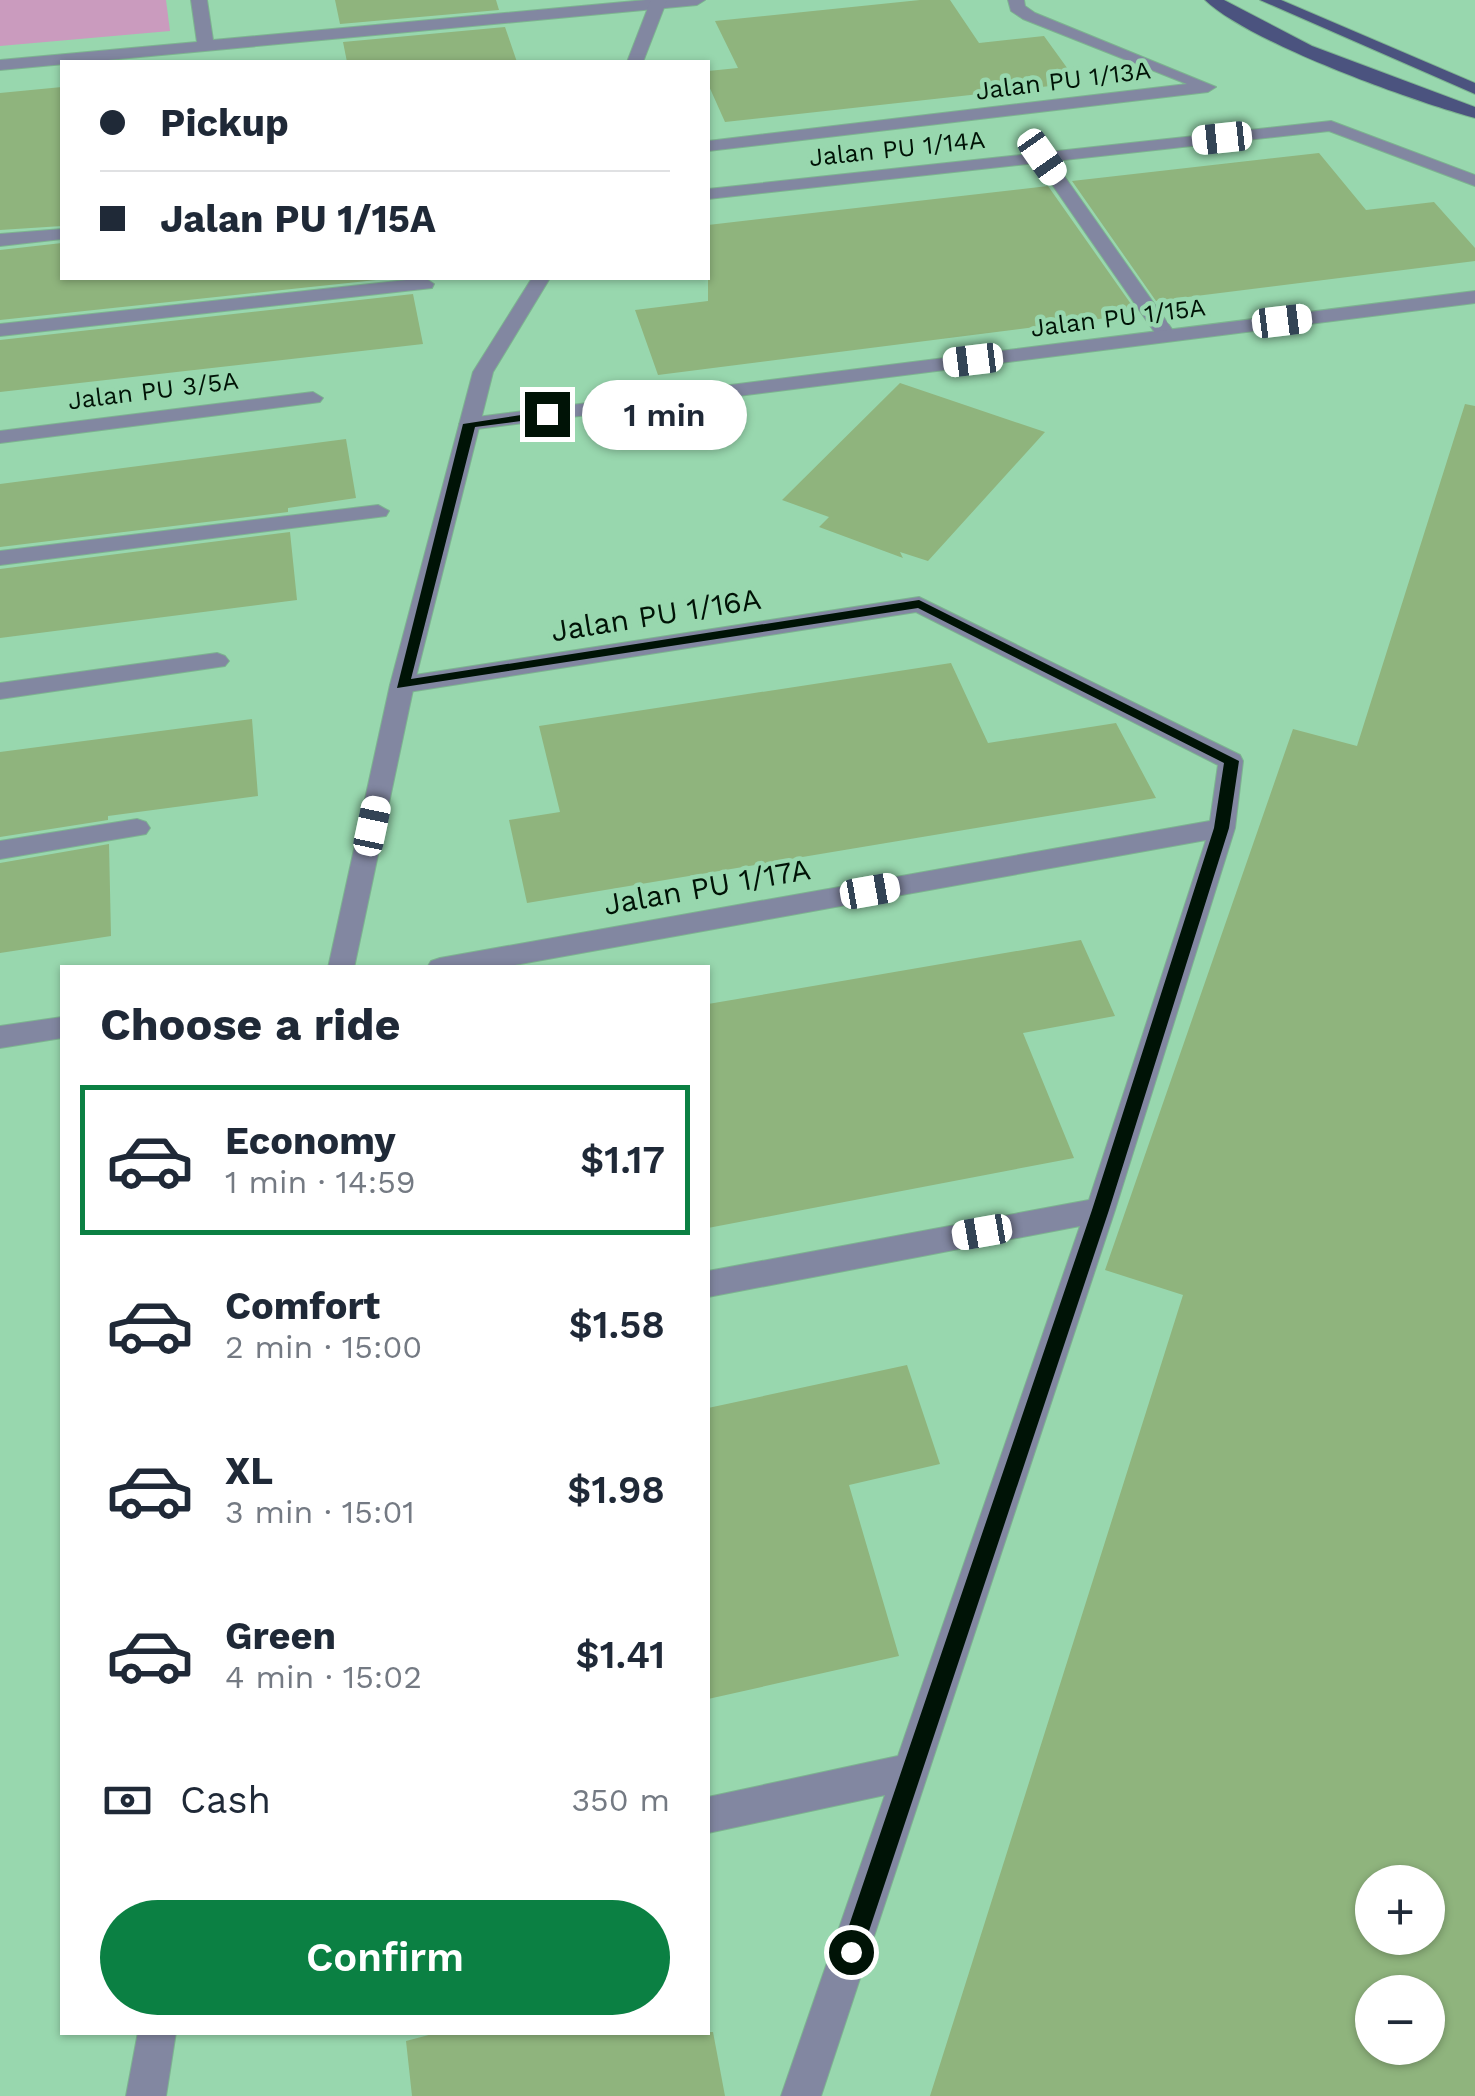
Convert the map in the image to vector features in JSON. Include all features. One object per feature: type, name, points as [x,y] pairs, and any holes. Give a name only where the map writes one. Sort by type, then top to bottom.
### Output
[{"type":"main road","points":[[1213,0],[1236,16],[1292,42],[1475,113]]},
{"type":"main road","points":[[1268,0],[1475,90]]},
{"type":"street","points":[[198,0],[206,46]]},
{"type":"street","points":[[0,64],[576,6],[697,0]]},
{"type":"street","name":"Jalan PU 1/13A","points":[[710,146],[1208,87],[1029,16],[1017,8],[1016,0]]},
{"type":"street","points":[[637,60],[659,2]]},
{"type":"street","name":"Jalan PU 1/14A","points":[[710,194],[1331,126],[1475,181]]},
{"type":"street","points":[[1042,157],[1167,336]]},
{"type":"street","points":[[0,240],[60,234]]},
{"type":"street","points":[[342,965],[402,685],[483,372],[540,280]]},
{"type":"street","points":[[0,330],[426,284]]},
{"type":"street","name":"Jalan PU 1/15A","points":[[470,424],[1475,297]]},
{"type":"street","name":"Jalan PU 3/5A","points":[[0,437],[313,398]]},
{"type":"street","points":[[0,558],[378,511]]},
{"type":"street","name":"Jalan PU 1/16A","points":[[402,685],[919,604],[1232,761],[1222,828]]},
{"type":"street","points":[[0,691],[217,661]]},
{"type":"street","points":[[0,850],[137,828]]},
{"type":"street","points":[[801,2096],[1100,1210],[1222,828]]},
{"type":"street","name":"Jalan PU 1/17A","points":[[457,965],[1222,828]]},
{"type":"street","points":[[0,1037],[60,1028]]},
{"type":"street","points":[[710,1284],[1100,1210]]},
{"type":"street","points":[[710,1815],[913,1771]]},
{"type":"street","points":[[146,2096],[156,2035]]},
{"type":"shaded area","points":[[0,0],[166,0],[170,31],[0,46]]},
{"type":"building","points":[[335,0],[496,0],[499,10],[340,24]]},
{"type":"building","points":[[950,0],[979,43],[1044,36],[1078,83],[725,122],[710,88],[710,71],[738,68],[715,21]]},
{"type":"building","points":[[505,27],[516,60],[347,60],[343,42]]},
{"type":"building","points":[[60,87],[60,226],[0,230],[0,93]]},
{"type":"building","points":[[1319,153],[1366,210],[1434,202],[1475,248],[1475,261],[1156,301],[1072,181]]},
{"type":"building","points":[[1048,186],[1138,314],[658,375],[635,310],[708,301],[710,225]]},
{"type":"building","points":[[60,243],[60,280],[376,280],[0,320],[0,250]]},
{"type":"building","points":[[413,294],[423,344],[0,392],[0,340]]},
{"type":"building","points":[[900,383],[1045,432],[928,561],[900,552],[903,558],[819,527],[829,517],[782,500]]},
{"type":"building","points":[[1465,404],[1475,406],[1475,2096],[930,2096],[1183,1295],[1105,1270],[1293,729],[1357,746]]},
{"type":"building","points":[[346,439],[356,498],[288,508],[288,512],[0,547],[0,484]]},
{"type":"building","points":[[290,532],[297,600],[0,638],[0,569]]},
{"type":"building","points":[[951,663],[988,743],[1116,723],[1156,798],[527,903],[509,820],[560,812],[539,726]]},
{"type":"building","points":[[252,719],[258,796],[108,816],[108,820],[0,837],[0,752]]},
{"type":"building","points":[[109,844],[111,936],[0,953],[0,863]]},
{"type":"building","points":[[1081,940],[1115,1016],[1023,1033],[1074,1158],[710,1228],[710,1004]]},
{"type":"building","points":[[907,1365],[940,1464],[849,1485],[899,1656],[710,1699],[710,1408]]},
{"type":"building","points":[[713,2032],[725,2096],[412,2096],[406,2041],[429,2035]]},
{"type":"route","points":[[547,414],[470,424],[402,685],[919,604],[1232,761],[1222,828],[1100,1210],[851,1952]]}]
